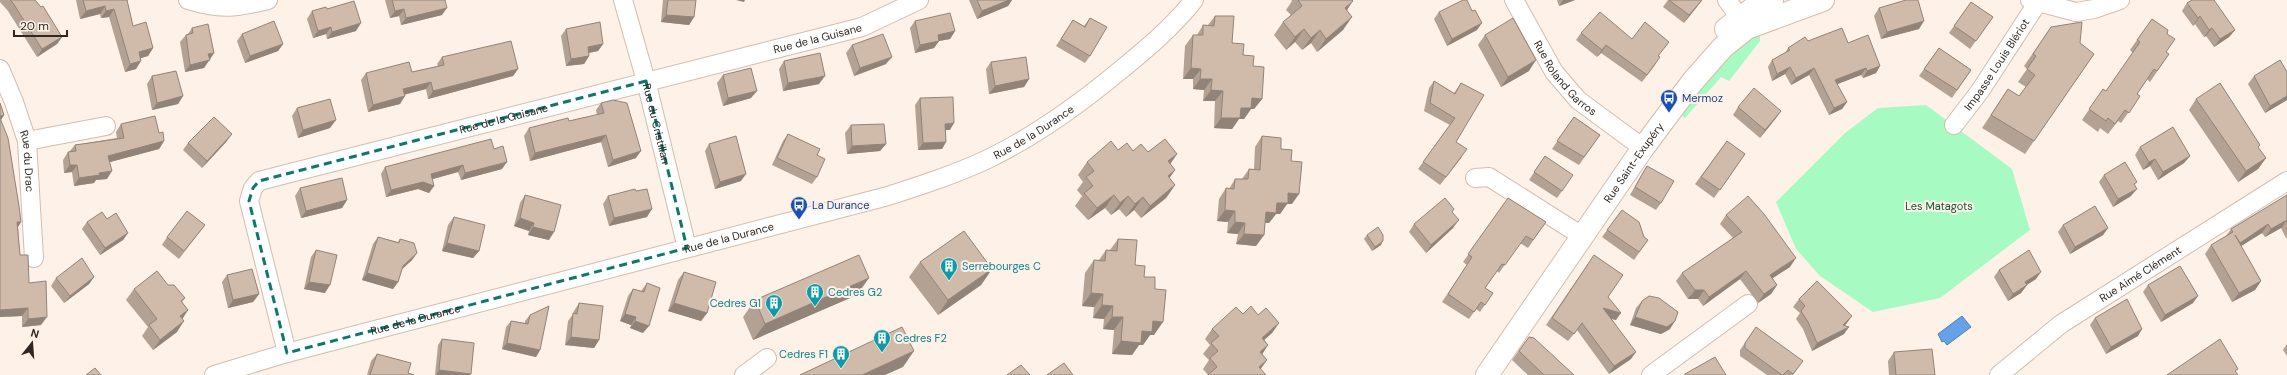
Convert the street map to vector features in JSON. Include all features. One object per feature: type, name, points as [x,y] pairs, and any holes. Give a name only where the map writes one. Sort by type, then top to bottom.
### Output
[{"type":"main road","name":"Rue Saint-Exupéry","points":[[1749,21],[1751,10],[1772,0]]},
{"type":"main road","name":"Rue Saint-Exupéry","points":[[1473,375],[1577,232],[1638,145],[1685,74],[1749,21],[1816,1]]},
{"type":"main road","name":"Rue Saint-Exupéry","points":[[1487,375],[1577,232]]},
{"type":"street","points":[[188,0],[209,7],[238,7],[268,0]]},
{"type":"street","name":"Rue du Cristillan","points":[[624,0],[646,81],[687,248]]},
{"type":"street","name":"Rue de la Guisane","points":[[287,353],[250,201],[252,188],[259,181],[862,27],[919,0]]},
{"type":"street","name":"Rue de la Durance","points":[[214,375],[287,353],[888,196],[940,179],[988,159],[1031,136],[1078,104],[1147,49],[1194,0]]},
{"type":"street","name":"Rue Roland Garros","points":[[1514,0],[1554,72],[1578,100],[1638,145]]},
{"type":"street","points":[[1727,0],[1749,21]]},
{"type":"street","points":[[2034,1],[2076,12],[2094,9],[2120,0]]},
{"type":"street","name":"Impasse Louis Blériot","points":[[1954,125],[1980,91],[2034,1]]},
{"type":"street","name":"Rue du Drac","points":[[0,69],[14,102],[27,141],[34,258]]},
{"type":"street","points":[[27,141],[106,126]]},
{"type":"street","points":[[1475,178],[1489,177],[1577,232]]},
{"type":"street","name":"Rue Aimé Clément","points":[[1999,375],[2061,324],[2287,181]]},
{"type":"street","points":[[1651,375],[1748,304]]},
{"type":"street","points":[[744,375],[768,358]]},
{"type":"highlighted area","points":[[646,81],[687,248],[287,353],[249,201],[253,188],[259,181]]},
{"type":"green space","points":[[1756,35],[1760,37],[1760,41],[1729,81],[1721,77],[1685,118],[1679,113],[1724,58],[1734,48]]},
{"type":"green space","name":"Les Matagots","points":[[1926,105],[2012,169],[2030,230],[1940,298],[1873,312],[1820,276],[1796,249],[1776,202],[1845,133],[1878,108]]},
{"type":"water","points":[[1962,316],[1971,327],[1947,345],[1944,341],[1942,342],[1938,334]]},
{"type":"building","points":[[10,0],[35,0],[41,7],[43,6],[62,37],[42,49]]},
{"type":"building","points":[[83,0],[127,0],[133,26],[146,22],[153,48],[139,52],[141,61],[130,64],[114,9],[106,11],[105,6],[86,11]]},
{"type":"building","points":[[392,0],[445,0],[447,8],[406,18],[404,9],[395,11]]},
{"type":"building","points":[[668,0],[696,0],[694,17],[666,15]]},
{"type":"building","points":[[977,0],[1009,0],[982,11]]},
{"type":"building","points":[[1298,0],[1352,0],[1353,1],[1345,8],[1352,17],[1326,39],[1320,30],[1311,38],[1304,29],[1295,37],[1283,22],[1302,6]]},
{"type":"building","points":[[1463,0],[1467,0],[1472,11],[1475,10],[1482,23],[1452,39],[1439,12]]},
{"type":"building","points":[[1669,0],[1702,0],[1689,15]]},
{"type":"building","points":[[1906,0],[1918,0],[1924,21],[1887,32],[1879,8]]},
{"type":"building","points":[[2192,0],[2214,0],[2235,30],[2220,39],[2212,28],[2209,30],[2200,16],[2198,18],[2187,3]]},
{"type":"building","points":[[354,1],[361,23],[332,32],[331,27],[318,31],[312,11],[326,7],[327,9]]},
{"type":"building","points":[[1971,2],[1993,17],[1976,41],[1954,26]]},
{"type":"building","points":[[1600,12],[1632,39],[1645,22],[1669,42],[1658,56],[1660,57],[1647,75],[1606,45],[1602,50],[1581,33]]},
{"type":"building","points":[[950,13],[955,31],[938,35],[939,41],[920,45],[915,21]]},
{"type":"building","points":[[1215,16],[1234,16],[1232,43],[1244,44],[1243,55],[1254,56],[1253,66],[1264,67],[1262,99],[1252,98],[1251,108],[1241,108],[1240,118],[1221,118],[1223,91],[1211,90],[1212,79],[1200,79],[1201,69],[1191,68],[1193,35],[1203,35],[1203,25],[1214,26]]},
{"type":"building","points":[[1090,18],[1107,27],[1090,56],[1061,39],[1073,20],[1085,27]]},
{"type":"building","points":[[1513,18],[1536,60],[1508,77],[1485,35]]},
{"type":"building","points":[[2152,19],[2168,30],[2167,34],[2175,39],[2166,52],[2169,54],[2157,71],[2154,69],[2137,94],[2140,96],[2129,113],[2125,110],[2115,124],[2108,118],[2106,121],[2089,109],[2103,89],[2106,91],[2140,42],[2137,40]]},
{"type":"building","points":[[274,21],[283,44],[250,56],[242,34]]},
{"type":"building","points":[[600,22],[603,44],[588,47],[589,56],[571,59],[566,29]]},
{"type":"building","points":[[2082,22],[2080,43],[2094,54],[2034,141],[1991,115],[2008,89],[2019,96],[2035,75],[2027,69],[2036,56],[2033,54],[2051,27]]},
{"type":"building","points":[[208,24],[214,53],[208,54],[210,60],[190,65],[186,35],[193,33],[192,28]]},
{"type":"building","points":[[1842,28],[1848,43],[1868,35],[1880,66],[1867,71],[1866,68],[1835,80],[1847,102],[1834,108],[1814,68],[1796,78],[1790,67],[1777,74],[1772,60],[1790,50],[1788,48],[1805,37],[1808,41]]},
{"type":"building","points":[[883,34],[892,57],[860,68],[852,45]]},
{"type":"building","points":[[511,41],[518,69],[433,91],[431,82],[403,89],[405,96],[373,105],[366,73],[409,62],[412,72],[444,65],[442,57]]},
{"type":"building","points":[[1939,48],[1971,70],[1957,90],[1924,69]]},
{"type":"building","points":[[820,53],[825,76],[788,83],[784,61]]},
{"type":"building","points":[[1026,57],[1029,79],[995,86],[991,62]]},
{"type":"building","points":[[2280,60],[2287,72],[2287,96],[2270,106],[2254,76]]},
{"type":"building","points":[[751,68],[757,91],[728,98],[723,75]]},
{"type":"building","points":[[176,71],[183,96],[157,103],[152,76]]},
{"type":"building","points":[[1434,81],[1455,94],[1461,83],[1484,95],[1456,142],[1467,149],[1446,177],[1423,162],[1455,118],[1430,103]]},
{"type":"building","points":[[2220,83],[2260,145],[2258,147],[2266,158],[2246,171],[2196,99]]},
{"type":"building","points":[[1754,88],[1781,111],[1765,130],[1738,107]]},
{"type":"building","points":[[953,97],[954,123],[945,124],[946,142],[923,143],[920,98]]},
{"type":"building","points":[[330,99],[336,120],[303,130],[297,108]]},
{"type":"building","points":[[613,100],[627,103],[641,151],[613,160],[606,135],[535,153],[529,128],[568,118],[569,121],[604,113],[601,103]]},
{"type":"building","points":[[0,103],[4,115],[0,116]]},
{"type":"building","points":[[155,116],[159,133],[163,132],[164,141],[108,156],[112,171],[99,173],[100,175],[79,178],[77,165],[70,165],[68,152],[76,151],[75,145],[124,138],[121,124]]},
{"type":"building","points":[[214,117],[232,134],[207,161],[188,143]]},
{"type":"building","points":[[1574,117],[1600,135],[1584,157],[1557,141]]},
{"type":"building","points":[[0,118],[8,138],[19,206],[21,222],[17,222],[20,255],[28,255],[29,283],[46,281],[47,317],[28,319],[28,308],[0,310]]},
{"type":"building","points":[[884,124],[886,144],[852,146],[851,125]]},
{"type":"building","points":[[2173,127],[2190,156],[2163,172],[2155,159],[2149,162],[2140,147]]},
{"type":"building","points":[[788,134],[820,149],[817,155],[825,159],[817,177],[777,158]]},
{"type":"building","points":[[736,136],[746,174],[720,182],[709,144]]},
{"type":"building","points":[[1262,136],[1281,138],[1281,149],[1292,150],[1291,161],[1302,162],[1299,194],[1288,193],[1288,203],[1277,203],[1276,213],[1266,212],[1264,235],[1244,234],[1245,223],[1235,222],[1235,211],[1225,210],[1226,188],[1234,189],[1235,179],[1248,179],[1249,169],[1260,170]]},
{"type":"building","points":[[491,139],[494,149],[503,146],[507,162],[465,173],[463,165],[431,174],[434,186],[423,182],[391,190],[385,167]]},
{"type":"building","points":[[1165,139],[1177,154],[1168,161],[1175,170],[1168,176],[1175,185],[1150,206],[1143,197],[1135,204],[1128,196],[1120,203],[1114,195],[1097,208],[1084,193],[1093,186],[1086,177],[1094,171],[1087,162],[1111,141],[1118,150],[1127,143],[1133,151],[1141,144],[1148,152]]},
{"type":"building","points":[[1727,141],[1745,154],[1720,190],[1701,177]]},
{"type":"building","points":[[1545,156],[1573,175],[1562,191],[1534,172]]},
{"type":"building","points":[[2125,162],[2137,182],[2134,184],[2137,189],[2118,199],[2104,175]]},
{"type":"building","points":[[1647,166],[1674,181],[1661,203],[1635,187]]},
{"type":"building","points":[[342,178],[347,200],[306,211],[300,188]]},
{"type":"building","points":[[635,189],[636,191],[647,189],[652,209],[614,218],[608,196]]},
{"type":"building","points":[[525,195],[561,205],[554,232],[533,227],[534,223],[520,218]]},
{"type":"building","points":[[2287,195],[2287,220],[2271,229],[2268,224],[2240,243],[2235,235],[2261,281],[2239,293],[2211,245],[2233,232],[2231,229]]},
{"type":"building","points":[[1748,196],[1764,214],[1796,258],[1770,275],[1777,285],[1764,294],[1746,271],[1709,297],[1704,290],[1695,290],[1682,273],[1742,232],[1726,215]]},
{"type":"building","points":[[1445,198],[1454,209],[1452,212],[1459,220],[1431,245],[1414,224]]},
{"type":"building","points":[[1508,198],[1546,222],[1533,240],[1526,236],[1505,265],[1502,264],[1485,288],[1493,293],[1485,305],[1481,302],[1474,312],[1448,294],[1472,257],[1468,254]]},
{"type":"building","points":[[2095,206],[2108,228],[2075,247],[2063,225]]},
{"type":"building","points":[[1622,210],[1639,222],[1644,237],[1648,240],[1639,252],[1607,230]]},
{"type":"building","points":[[187,211],[205,225],[184,251],[167,237]]},
{"type":"building","points":[[102,212],[107,219],[116,213],[128,233],[105,248],[87,222]]},
{"type":"building","points":[[454,217],[485,225],[479,251],[447,243]]},
{"type":"building","points":[[1378,227],[1383,235],[1383,241],[1375,247],[1367,235]]},
{"type":"building","points":[[964,231],[992,269],[948,300],[920,262]]},
{"type":"building","points":[[378,237],[399,243],[400,239],[414,243],[417,253],[403,266],[398,282],[367,273]]},
{"type":"building","points":[[1118,239],[1137,240],[1135,265],[1145,266],[1144,277],[1155,277],[1155,289],[1166,290],[1163,322],[1153,321],[1152,332],[1142,331],[1141,343],[1121,341],[1123,317],[1112,317],[1113,306],[1102,305],[1103,294],[1091,293],[1094,260],[1105,261],[1106,250],[1117,251]]},
{"type":"building","points":[[316,250],[337,255],[330,285],[309,282]]},
{"type":"building","points":[[2029,250],[2041,272],[2025,282],[2027,285],[2013,294],[1999,270]]},
{"type":"building","points":[[859,255],[869,278],[765,324],[755,300]]},
{"type":"building","points":[[1594,255],[1623,275],[1608,297],[1621,313],[1603,308],[1636,352],[1614,366],[1582,323],[1574,334],[1552,318]]},
{"type":"building","points":[[82,258],[94,277],[70,296],[56,278]]},
{"type":"building","points":[[2180,266],[2198,296],[2165,315],[2148,285]]},
{"type":"building","points":[[252,269],[259,294],[233,300],[227,275]]},
{"type":"building","points":[[157,271],[168,285],[174,285],[185,298],[181,301],[188,310],[180,316],[184,321],[160,340],[149,325],[157,319],[134,289]]},
{"type":"building","points":[[684,272],[716,282],[707,313],[674,303]]},
{"type":"building","points":[[1817,281],[1852,316],[1843,325],[1849,327],[1817,343],[1808,322],[1801,311],[1805,306],[1799,299]]},
{"type":"building","points":[[647,283],[660,288],[649,326],[635,321],[636,317],[625,314],[633,289],[644,292]]},
{"type":"building","points":[[1649,296],[1659,298],[1678,312],[1675,321],[1667,327],[1635,317],[1642,301]]},
{"type":"building","points":[[2127,299],[2142,329],[2111,347],[2095,318]]},
{"type":"building","points":[[579,303],[603,306],[599,340],[571,337],[573,313],[577,314]]},
{"type":"building","points":[[549,306],[540,350],[507,343],[511,321],[528,324],[530,315]]},
{"type":"building","points":[[1251,306],[1258,315],[1266,308],[1279,323],[1262,338],[1268,345],[1260,352],[1267,360],[1259,367],[1266,375],[1208,375],[1217,367],[1210,358],[1218,351],[1211,343],[1219,336],[1212,329],[1236,307],[1243,314]]},
{"type":"building","points":[[902,327],[914,351],[862,375],[800,375]]},
{"type":"building","points":[[1756,327],[1803,361],[1793,374],[1788,370],[1782,375],[1745,348],[1745,343]]},
{"type":"building","points":[[1529,337],[1534,338],[1574,375],[1544,375],[1519,351]]},
{"type":"building","points":[[442,339],[474,343],[471,374],[439,370]]},
{"type":"building","points":[[2220,339],[2238,369],[2235,371],[2238,375],[2167,375]]},
{"type":"building","points":[[1932,349],[1935,375],[1896,375],[1894,352]]},
{"type":"building","points":[[377,354],[411,363],[408,373],[414,375],[370,375]]},
{"type":"building","points":[[1715,357],[1726,375],[1685,375],[1685,374]]},
{"type":"building","points":[[1064,363],[1073,375],[1047,375]]},
{"type":"building","points":[[1021,365],[1030,375],[1007,375]]},
{"type":"building","points":[[95,368],[101,375],[86,375]]},
{"type":"place","name":"Mermoz","points":[[1669,113]]},
{"type":"place","name":"La Durance","points":[[799,220]]},
{"type":"place","name":"Serrebourges C","points":[[949,281]]},
{"type":"place","name":"Cedres G2","points":[[815,307]]},
{"type":"place","name":"Cedres G1","points":[[774,318]]},
{"type":"place","name":"Cedres F2","points":[[882,353]]},
{"type":"place","name":"Cedres F1","points":[[841,369]]}]
